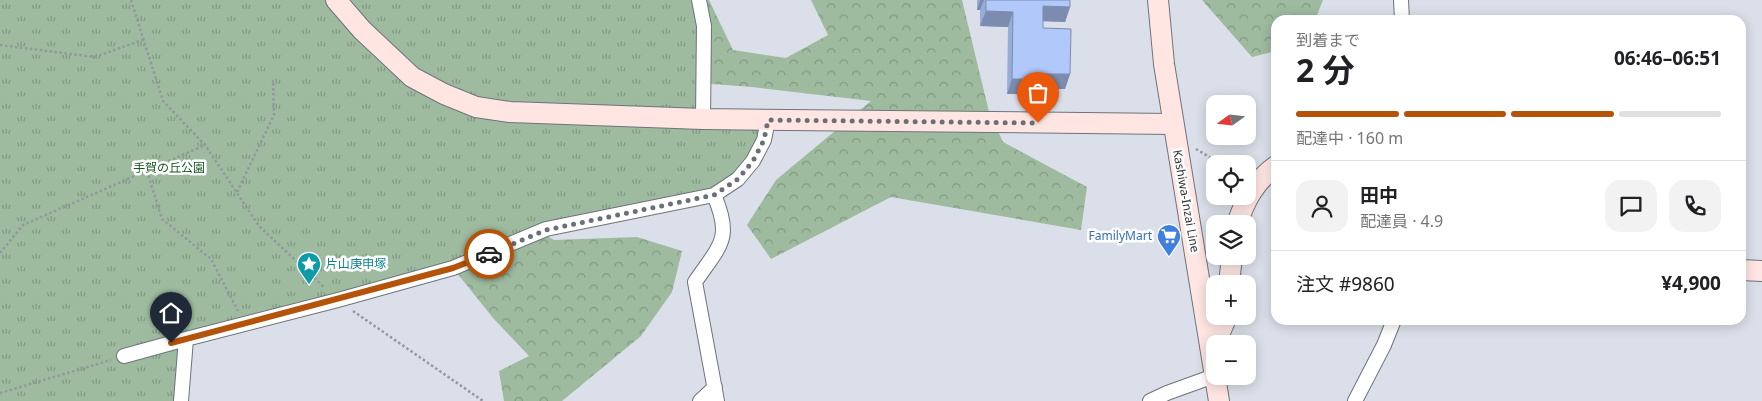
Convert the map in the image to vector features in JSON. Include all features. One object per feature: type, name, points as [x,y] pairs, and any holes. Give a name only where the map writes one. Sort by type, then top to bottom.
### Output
[{"type":"street","points":[[336,0],[362,30],[412,77],[444,94],[476,106],[510,112],[553,115],[1174,133]]},
{"type":"street","points":[[699,0],[704,26],[703,119]]},
{"type":"street","name":"Kashiwa-Inzai Line","points":[[1158,0],[1158,24],[1174,133],[1209,335]]},
{"type":"street","points":[[1401,0],[1402,15]]},
{"type":"street","points":[[124,356],[453,268],[546,230],[714,195],[738,179],[753,161],[764,140],[768,120]]},
{"type":"street","points":[[1240,215],[1246,199],[1259,182],[1271,171]]},
{"type":"street","points":[[714,195],[722,215],[723,241],[695,282],[717,401]]},
{"type":"street","points":[[1746,270],[1762,272]]},
{"type":"street","points":[[1212,335],[1221,330],[1223,325]]},
{"type":"street","points":[[1355,401],[1384,345],[1392,325]]},
{"type":"street","points":[[181,401],[186,339]]},
{"type":"street","points":[[1150,401],[1166,393],[1206,379]]},
{"type":"street","name":"Kashiwa-Inzai Line","points":[[1216,385],[1219,401]]},
{"type":"street","points":[[700,401],[715,386]]},
{"type":"path","points":[[132,0],[163,101],[205,145],[259,226],[338,300],[483,401]]},
{"type":"path","points":[[0,45],[95,57],[145,39]]},
{"type":"path","points":[[237,192],[274,114],[273,81]]},
{"type":"path","points":[[1174,133],[1206,155]]},
{"type":"path","points":[[0,252],[23,225],[205,145]]},
{"type":"path","points":[[147,170],[162,218],[211,259],[244,324]]},
{"type":"path","points":[[0,393],[124,356]]},
{"type":"green space","points":[[0,0],[709,0],[733,50],[786,58],[828,35],[811,0],[962,0],[989,112],[1003,142],[1087,187],[1081,230],[891,197],[771,259],[747,225],[776,180],[871,101],[752,87],[583,74],[516,218],[554,240],[637,237],[682,251],[672,292],[641,336],[562,401],[504,401],[499,371],[529,356],[493,318],[453,268]]},
{"type":"green space","name":"手賀の丘公園","points":[[0,0],[699,0],[703,119],[768,120],[764,140],[728,187],[546,229],[481,257],[186,339],[181,401],[0,401]]},
{"type":"green space","points":[[1202,0],[1323,0],[1317,15],[1271,15],[1271,52],[1252,57]]},
{"type":"building","points":[[986,0],[1070,0],[1070,7],[1043,6],[1043,28],[1071,29],[1070,74],[1045,74],[1045,79],[1012,79],[1013,12],[986,11]]},
{"type":"way so far","points":[[489,254],[521,238],[546,230],[714,195],[738,179],[753,161],[764,140],[768,120],[1038,123]]},
{"type":"place","name":"FamilyMart","points":[[1169,257]]},
{"type":"place","name":"片山庚申塚","points":[[309,285]]},
{"type":"route","points":[[171,343],[453,268],[489,254]]}]
